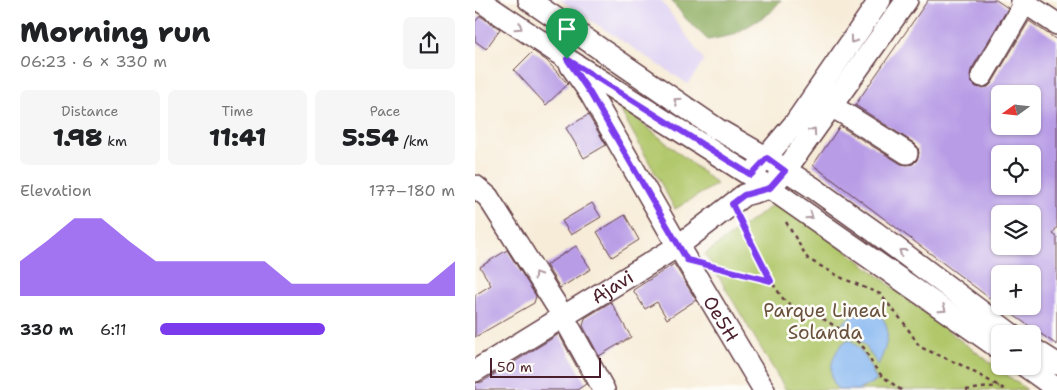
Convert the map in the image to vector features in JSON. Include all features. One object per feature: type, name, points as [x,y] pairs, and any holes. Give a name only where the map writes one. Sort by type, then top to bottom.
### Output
[{"type":"street","points":[[479,0],[567,59],[742,191],[770,188],[991,343]]},
{"type":"street","points":[[529,0],[717,129],[812,187],[999,325]]},
{"type":"street","name":"Ajavi","points":[[475,372],[563,316],[682,253],[742,191],[795,123],[880,0]]},
{"type":"street","points":[[770,188],[785,171],[907,0]]},
{"type":"street","points":[[982,76],[1023,2],[1057,24]]},
{"type":"street","name":"Oe5H","points":[[567,59],[590,93],[764,390]]},
{"type":"street","points":[[830,106],[853,118],[907,153]]},
{"type":"street","points":[[479,196],[563,316],[604,390]]},
{"type":"street","points":[[1041,354],[1057,364]]},
{"type":"street","points":[[1038,375],[1057,389]]},
{"type":"path","points":[[742,191],[771,281],[784,300],[805,315],[819,316],[855,340],[864,348],[881,375],[901,390]]},
{"type":"path","points":[[785,220],[807,259],[841,278],[879,294],[921,346],[1006,390]]},
{"type":"path","points":[[682,253],[771,281]]},
{"type":"path","points":[[966,390],[1001,386]]},
{"type":"shaded area","points":[[560,0],[661,0],[704,60],[688,84]]},
{"type":"green space","points":[[671,0],[781,0],[770,13],[733,35],[708,40],[686,19]]},
{"type":"green space","points":[[616,102],[717,184],[675,209]]},
{"type":"green space","name":"Parque Lineal Solanda","points":[[781,199],[991,363],[991,375],[1007,375],[1027,390],[786,390],[705,254]]},
{"type":"water","points":[[872,312],[880,316],[887,327],[886,343],[878,365],[864,344],[844,328],[842,324],[853,315]]},
{"type":"water","name":"Parque Lineal Solanda","points":[[849,339],[869,363],[877,381],[858,390],[838,390],[832,377],[832,362],[838,349]]},
{"type":"building","points":[[928,0],[996,0],[1008,8],[971,70],[971,82],[976,87],[988,87],[992,83],[1029,21],[1057,40],[1057,227],[1053,234],[1057,237],[1057,345],[1041,334],[1041,325],[1028,325],[1013,315],[1041,315],[1041,265],[991,265],[991,299],[813,165],[840,126],[901,164],[913,164],[917,160],[918,147],[855,105]]},
{"type":"building","points":[[480,16],[500,29],[486,49],[475,41],[475,22]]},
{"type":"building","points":[[533,51],[547,61],[568,84],[546,105],[514,70]]},
{"type":"building","points":[[588,115],[606,145],[584,158],[566,128]]},
{"type":"building","points":[[592,203],[601,217],[571,235],[562,221]]},
{"type":"building","points":[[625,215],[639,240],[612,257],[597,232]]},
{"type":"building","points":[[576,246],[591,269],[560,288],[546,265]]},
{"type":"building","points":[[507,250],[536,296],[534,303],[475,337],[475,295],[491,285],[480,267]]},
{"type":"building","points":[[674,264],[696,300],[667,319],[657,302],[645,309],[633,290]]},
{"type":"building","points":[[611,302],[631,337],[599,356],[583,326],[585,318]]},
{"type":"building","points":[[559,334],[586,384],[577,390],[475,390],[475,383],[482,382]]},
{"type":"route","points":[[567,59],[751,175],[767,158],[785,171],[770,188],[744,195],[732,204],[771,281],[687,260],[590,93],[567,59]]}]
